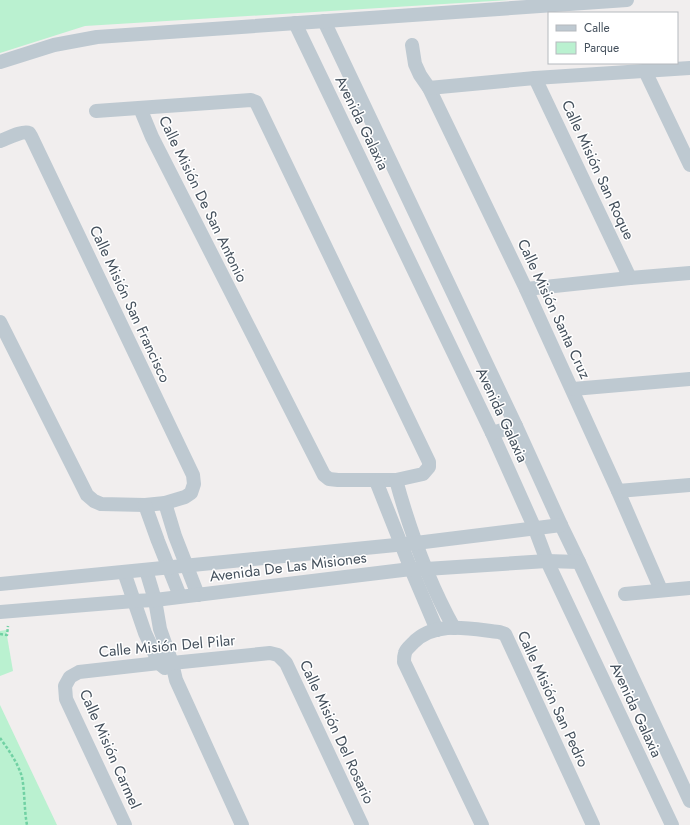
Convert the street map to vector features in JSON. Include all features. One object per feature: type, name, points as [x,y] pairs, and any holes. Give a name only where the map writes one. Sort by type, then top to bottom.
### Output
[{"type":"street","points":[[0,62],[54,45],[97,36],[627,0]]},
{"type":"street","name":"Avenida Galaxia","points":[[324,21],[516,426],[561,526],[580,562],[690,801]]},
{"type":"street","name":"Avenida Galaxia","points":[[295,23],[492,432],[535,529],[547,561],[672,825]]},
{"type":"street","name":"Calle Misión Santa Cruz","points":[[412,45],[415,64],[420,75],[429,88],[573,389],[661,590]]},
{"type":"street","points":[[429,88],[535,78],[690,68]]},
{"type":"street","points":[[645,71],[690,165]]},
{"type":"street","name":"Calle Misión San Roque","points":[[535,78],[630,278]]},
{"type":"street","name":"Calle Misión De San Antonio","points":[[251,100],[254,100],[258,104],[429,462],[429,467],[423,474],[396,480],[338,480],[329,479],[324,475],[152,136],[140,108],[251,100]]},
{"type":"street","points":[[96,111],[140,108]]},
{"type":"street","name":"Calle Misión San Francisco","points":[[0,141],[26,133],[29,133],[31,136],[193,475],[194,484],[191,493],[185,497],[165,503],[145,505],[101,504],[94,501],[87,495],[0,322]]},
{"type":"street","points":[[526,289],[690,273]]},
{"type":"street","points":[[573,389],[690,379]]},
{"type":"street","points":[[492,432],[516,426]]},
{"type":"street","points":[[396,480],[405,513],[426,569],[441,605],[454,628]]},
{"type":"street","points":[[376,481],[437,630]]},
{"type":"street","points":[[618,491],[690,486]]},
{"type":"street","points":[[165,503],[198,594]]},
{"type":"street","points":[[145,505],[180,596]]},
{"type":"street","name":"Avenida De Las Misiones","points":[[0,584],[416,543],[561,526]]},
{"type":"street","name":"Avenida De Las Misiones","points":[[4,617],[134,600],[155,600],[411,569],[547,561],[580,562]]},
{"type":"street","points":[[146,570],[155,600],[166,663]]},
{"type":"street","points":[[124,572],[145,633],[176,680],[242,825]]},
{"type":"street","points":[[626,594],[690,588]]},
{"type":"street","name":"Calle Misión San Pedro","points":[[482,825],[404,662],[405,652],[415,642],[423,635],[437,630],[454,628],[499,632],[506,636],[593,825]]},
{"type":"street","name":"Calle Misión Del Pilar","points":[[65,686],[70,677],[79,672],[270,654],[278,655]]},
{"type":"street","name":"Calle Misión Del Rosario","points":[[278,655],[286,663],[362,825]]},
{"type":"street","name":"Calle Misión Carmel","points":[[65,686],[66,699],[125,825]]},
{"type":"path","points":[[0,634],[8,635],[4,617]]},
{"type":"path","points":[[0,738],[16,764],[21,776],[27,825]]},
{"type":"green space","points":[[0,0],[509,0],[85,26],[0,53]]},
{"type":"green space","points":[[6,630],[13,671],[0,676],[0,631]]},
{"type":"green space","points":[[0,705],[57,825],[0,825]]}]
